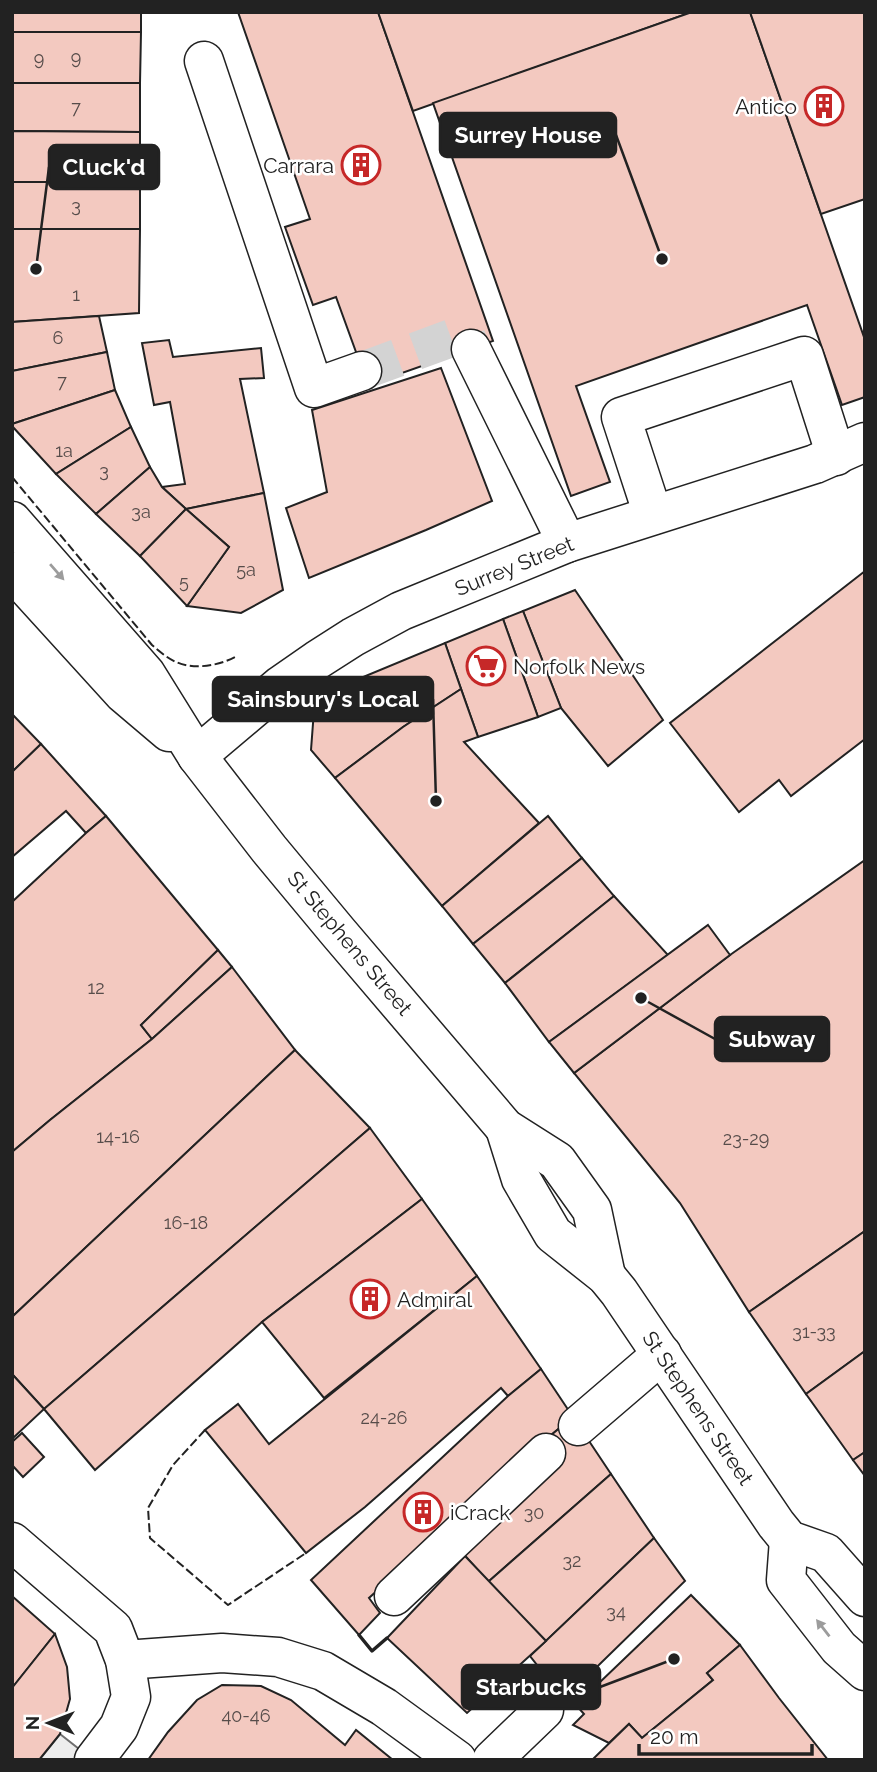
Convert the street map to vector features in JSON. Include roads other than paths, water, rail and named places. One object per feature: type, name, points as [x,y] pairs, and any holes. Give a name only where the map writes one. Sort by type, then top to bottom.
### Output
[{"type":"street","points":[[204,61],[314,388],[362,371]]},
{"type":"street","points":[[471,349],[567,543]]},
{"type":"street","points":[[653,515],[621,417],[804,356],[850,449]]},
{"type":"street","name":"Surrey Street","points":[[197,757],[281,685],[353,637],[401,611],[567,543],[815,464],[850,449]]},
{"type":"street","name":"St Stephens Street","points":[[12,521],[146,674],[197,757],[338,932],[505,1128],[521,1179],[553,1234],[606,1276],[789,1540]]},
{"type":"street","name":"St Stephens Street","points":[[12,571],[123,693],[197,757]]},
{"type":"street","points":[[578,1426],[662,1354]]},
{"type":"street","points":[[394,1596],[546,1453]]},
{"type":"street","points":[[865,1597],[826,1553],[789,1540],[786,1580],[839,1648],[865,1671]]},
{"type":"street","points":[[12,1542],[119,1644],[131,1697],[119,1727],[94,1760]]},
{"type":"street","points":[[119,1644],[278,1657],[323,1671],[384,1707],[457,1760]]},
{"type":"street","points":[[492,1760],[544,1710]]},
{"type":"tunnel","points":[[362,371],[465,333],[471,349]]},
{"type":"place","name":"Antico","points":[[824,106]]},
{"type":"place","name":"Carrara","points":[[361,165]]},
{"type":"place","name":"Surrey House","points":[[662,259]]},
{"type":"place","name":"Cluck'd","points":[[36,269]]},
{"type":"place","name":"Norfolk News","points":[[486,666]]},
{"type":"place","name":"Sainsbury's Local","points":[[436,801]]},
{"type":"place","name":"Subway","points":[[641,998]]},
{"type":"place","name":"Admiral","points":[[370,1299]]},
{"type":"place","name":"iCrack","points":[[423,1512]]},
{"type":"place","name":"Starbucks","points":[[674,1659]]}]
